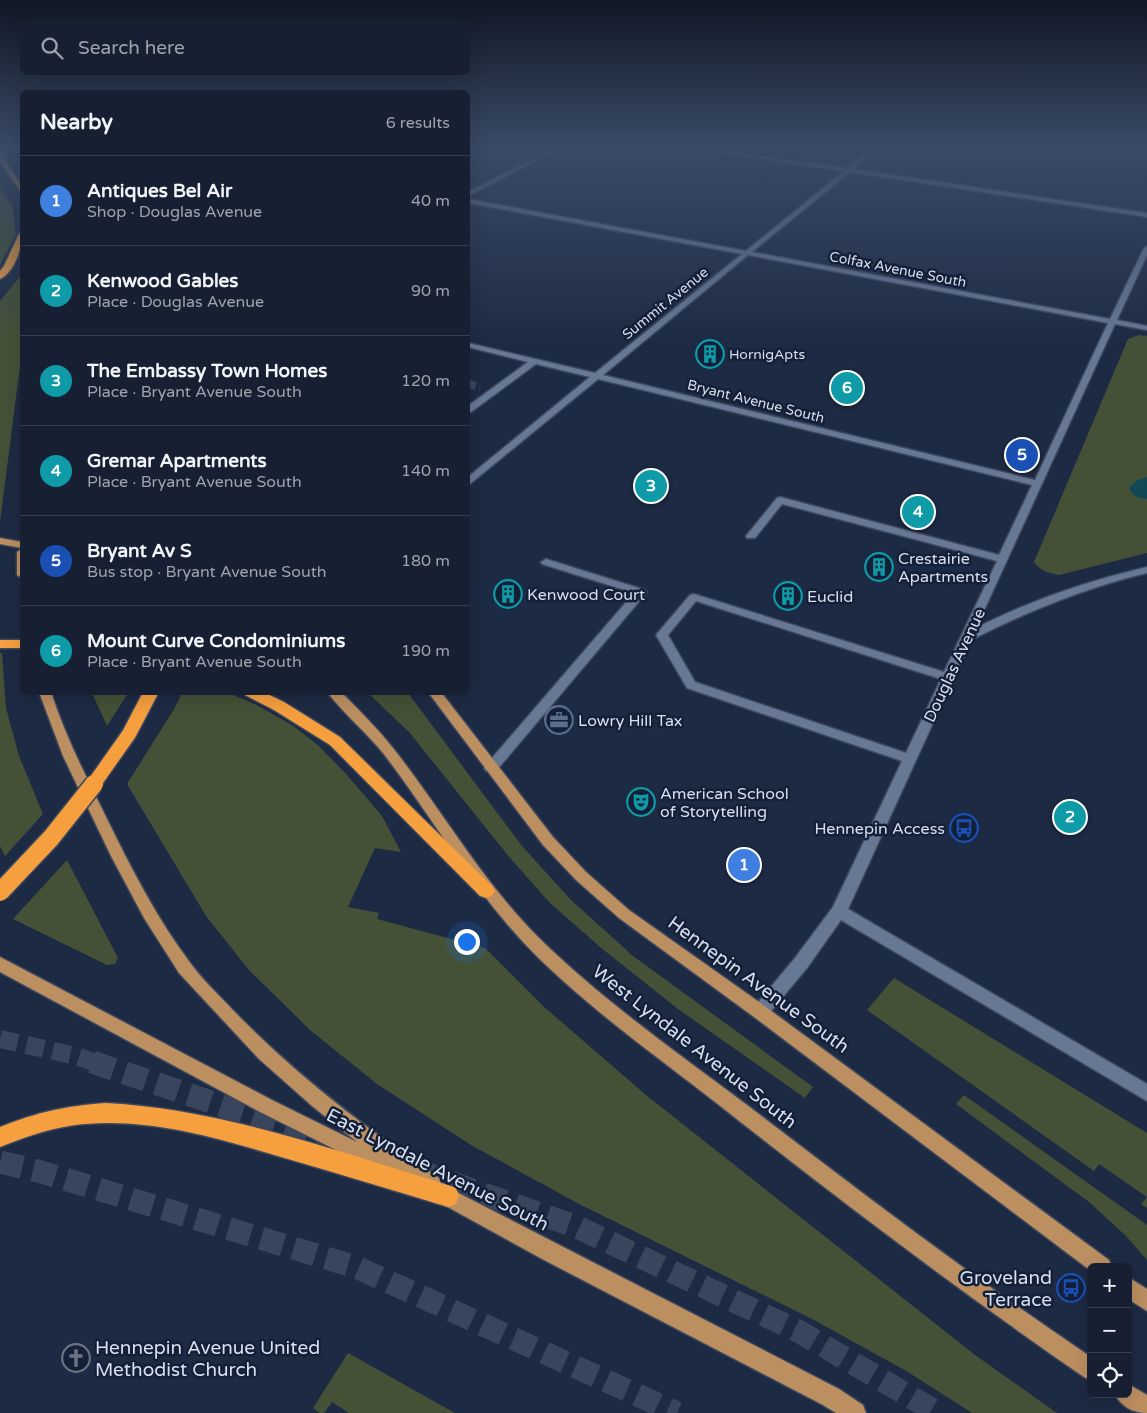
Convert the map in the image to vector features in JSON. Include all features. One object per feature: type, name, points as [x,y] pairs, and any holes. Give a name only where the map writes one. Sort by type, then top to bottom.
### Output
[{"type":"highway","points":[[0,276],[8,267],[20,240]]},
{"type":"highway","points":[[0,644],[20,644]]},
{"type":"highway","points":[[0,892],[83,800],[126,739],[149,695]]},
{"type":"highway","points":[[256,695],[279,706],[335,741],[486,891]]},
{"type":"highway","points":[[0,1137],[26,1126],[57,1119],[96,1114],[140,1114],[246,1136],[348,1164],[448,1196]]},
{"type":"main road","points":[[0,541],[20,545]]},
{"type":"main road","points":[[46,695],[72,763],[107,834],[148,911],[186,969],[242,1032],[289,1076],[361,1134],[448,1196]]},
{"type":"main road","name":"West Lyndale Avenue South","points":[[336,695],[369,727],[399,764],[486,891],[530,940],[579,984],[754,1122],[1026,1326],[1087,1367]]},
{"type":"main road","name":"Hennepin Avenue South","points":[[436,695],[548,841],[624,914],[760,1012],[1097,1263]]},
{"type":"main road","name":"East Lyndale Avenue South","points":[[0,964],[266,1106],[448,1196],[551,1253],[831,1397],[855,1413]]},
{"type":"main road","points":[[1132,1290],[1147,1301]]},
{"type":"main road","points":[[1132,1398],[1147,1408]]},
{"type":"street","name":"Colfax Avenue South","points":[[525,212],[1147,328]]},
{"type":"street","name":"Summit Avenue","points":[[470,479],[798,212]]},
{"type":"street","points":[[1127,212],[1147,215]]},
{"type":"street","name":"Douglas Avenue","points":[[760,1012],[801,963],[839,911],[1147,248]]},
{"type":"street","name":"Bryant Avenue South","points":[[470,345],[1038,483]]},
{"type":"street","points":[[470,409],[536,361]]},
{"type":"street","points":[[480,387],[494,391]]},
{"type":"street","points":[[751,536],[780,500],[1003,559]]},
{"type":"street","points":[[491,768],[641,592],[546,562]]},
{"type":"street","points":[[967,637],[1002,618],[1062,595],[1147,570]]},
{"type":"street","points":[[909,759],[691,684],[662,635],[694,597],[948,678]]},
{"type":"street","points":[[839,911],[1147,1093]]},
{"type":"green space","points":[[0,212],[13,212],[16,234],[0,265]]},
{"type":"green space","points":[[20,276],[20,367],[0,522],[0,301]]},
{"type":"green space","points":[[1139,335],[1147,336],[1147,553],[1059,575],[1045,571],[1034,562],[1128,339]]},
{"type":"green space","points":[[0,653],[2,653],[6,708],[19,756],[43,814],[5,856],[0,846]]},
{"type":"green space","points":[[93,695],[127,695],[107,726]]},
{"type":"green space","points":[[181,695],[233,695],[255,704],[292,725],[319,746],[382,816],[401,852],[375,848],[348,907],[379,913],[377,919],[485,948],[543,1006],[646,1095],[975,1355],[1057,1413],[972,1413],[908,1372],[814,1320],[581,1205],[471,1145],[377,1084],[310,1030],[249,970],[206,916],[127,784]]},
{"type":"green space","points":[[370,695],[409,695],[522,846],[571,900],[633,956],[813,1087],[805,1098],[678,1009],[600,947],[550,903],[510,858],[409,732]]},
{"type":"green space","points":[[67,860],[118,958],[115,964],[107,965],[13,919]]},
{"type":"green space","points":[[894,978],[1147,1133],[1147,1197],[1099,1164],[1094,1171],[867,1010]]},
{"type":"green space","points":[[964,1095],[1147,1225],[1147,1260],[1126,1236],[1089,1202],[956,1104]]},
{"type":"green space","points":[[1147,1197],[1147,1208],[1141,1204]]},
{"type":"green space","points":[[348,1353],[455,1413],[349,1413],[332,1402],[324,1413],[320,1413],[313,1408]]},
{"type":"water","points":[[1147,477],[1147,499],[1136,496],[1129,488],[1136,481]]},
{"type":"tunnel","points":[[470,384],[480,387]]},
{"type":"tunnel","points":[[0,1039],[76,1056],[96,1063]]},
{"type":"tunnel","points":[[92,1062],[321,1139]]},
{"type":"tunnel","points":[[0,1162],[38,1171],[356,1267],[677,1413]]},
{"type":"tunnel","points":[[419,1171],[577,1227],[800,1332],[938,1413]]},
{"type":"place","name":"HornigApts","points":[[710,354]]},
{"type":"place","name":"Mount Curve Condominiums","points":[[847,388]]},
{"type":"place","name":"Bryant Av S","points":[[1022,455]]},
{"type":"place","name":"The Embassy Town Homes","points":[[651,486]]},
{"type":"place","name":"Gremar Apartments","points":[[918,512]]},
{"type":"place","name":"Crestairie Apartments","points":[[879,567]]},
{"type":"place","name":"Kenwood Court","points":[[508,594]]},
{"type":"place","name":"Euclid","points":[[788,596]]},
{"type":"place","name":"Lowry Hill Tax","points":[[559,720]]},
{"type":"place","name":"American School of Storytelling","points":[[641,802]]},
{"type":"place","name":"Kenwood Gables","points":[[1070,817]]},
{"type":"place","name":"Hennepin Access","points":[[964,828]]},
{"type":"place","name":"Antiques Bel Air","points":[[744,865]]},
{"type":"place","name":"Groveland Terrace","points":[[1071,1288]]},
{"type":"place","name":"Hennepin Avenue United Methodist Church","points":[[76,1358]]}]
